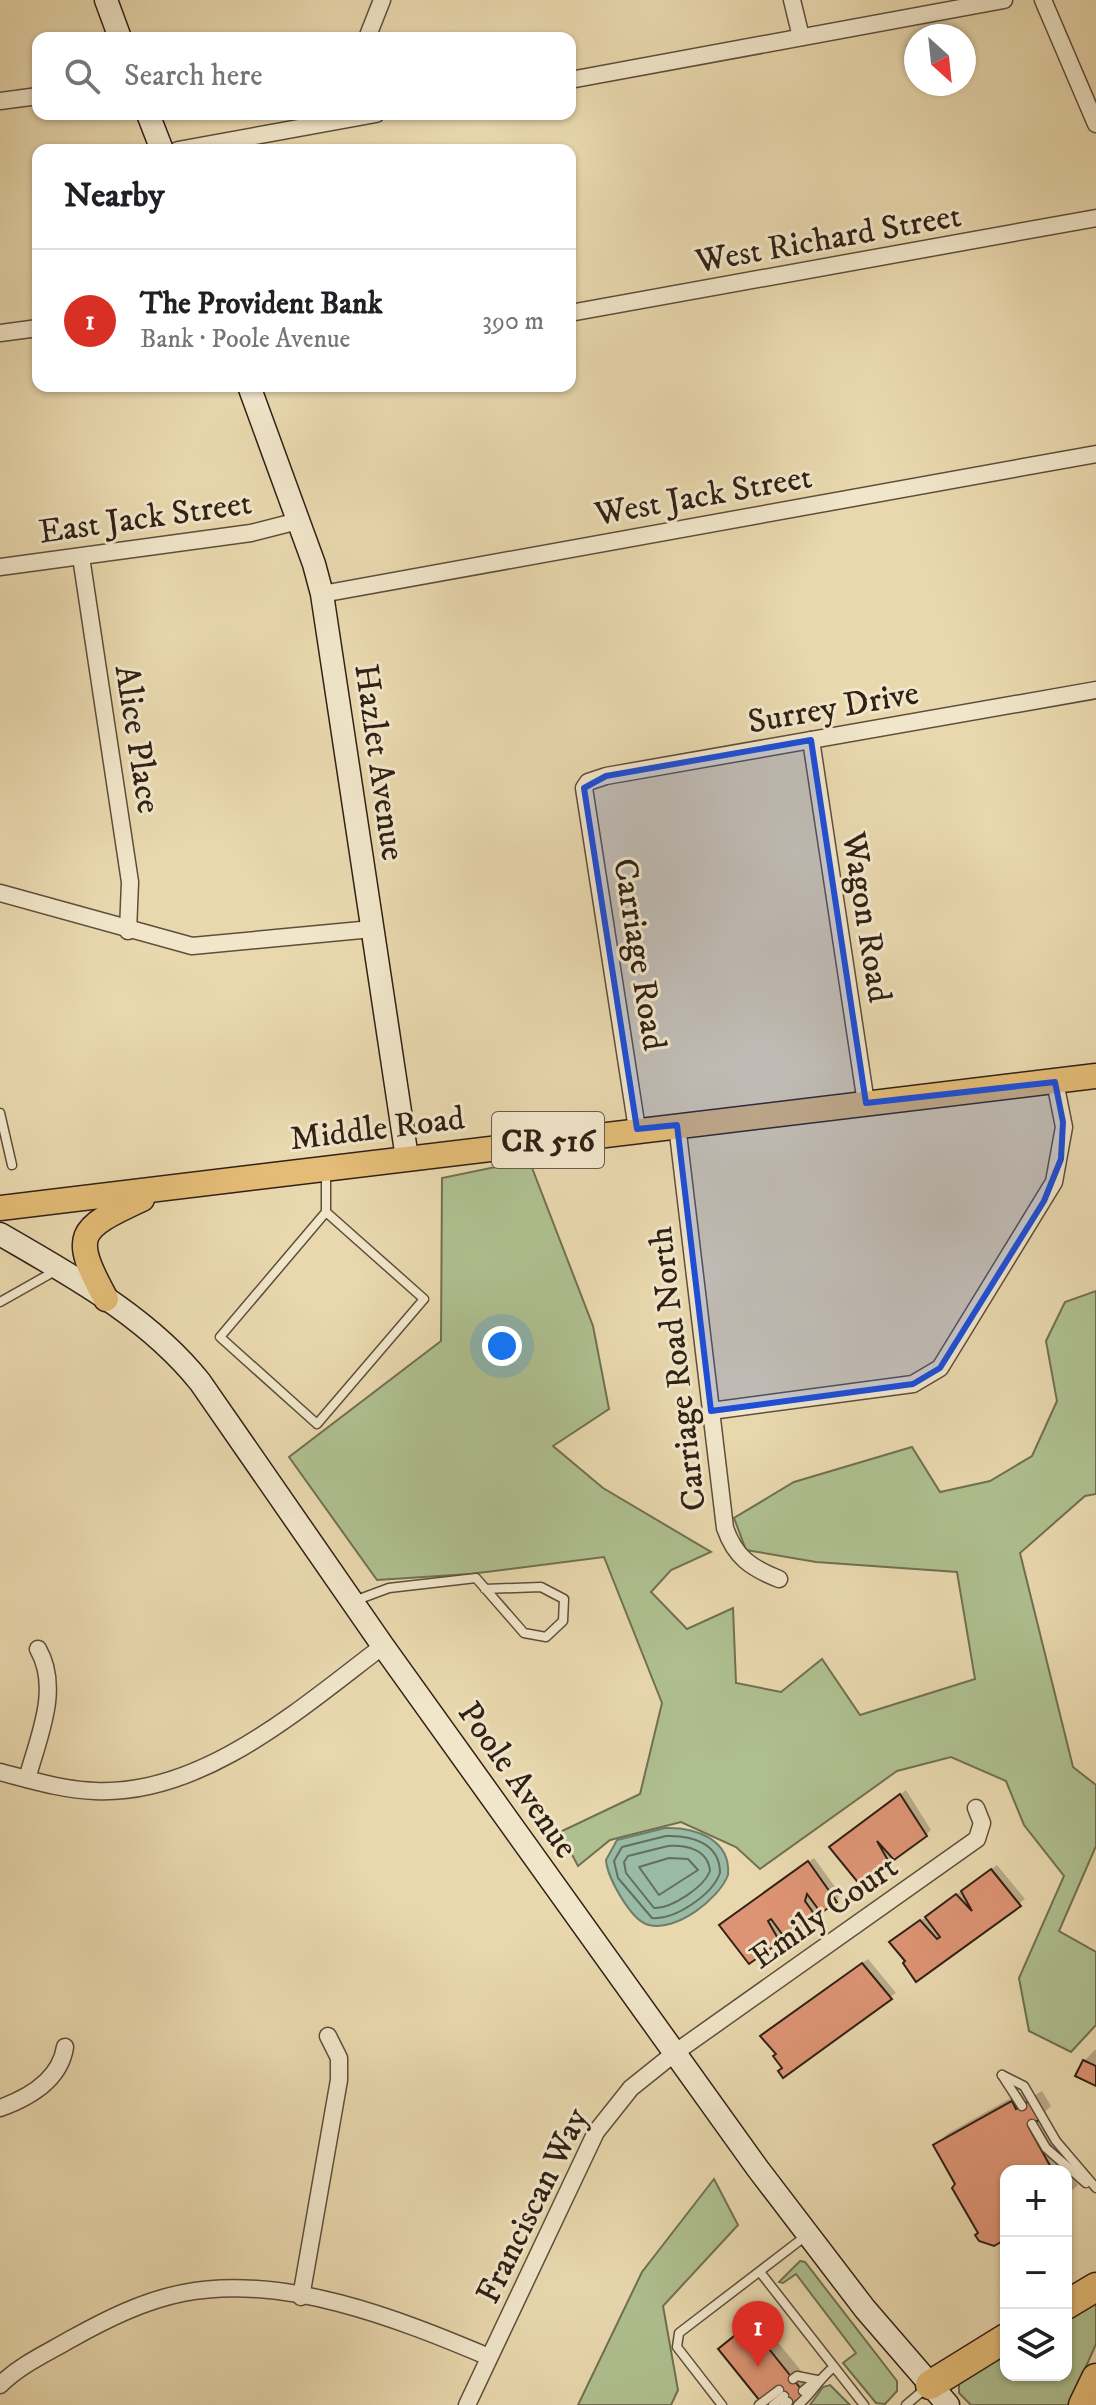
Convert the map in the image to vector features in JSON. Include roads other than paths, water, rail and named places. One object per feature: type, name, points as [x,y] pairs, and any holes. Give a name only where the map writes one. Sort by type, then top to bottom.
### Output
[{"type":"highway","points":[[1072,2301],[1096,2287]]},
{"type":"highway","points":[[939,2395],[1000,2343]]},
{"type":"highway","points":[[1083,2405],[1096,2378]]},
{"type":"main road","name":"Middle Road","points":[[0,1208],[326,1166],[1096,1076]]},
{"type":"main road","points":[[106,1299],[84,1260],[85,1237],[90,1227],[105,1216],[164,1189]]},
{"type":"street","points":[[106,0],[118,32]]},
{"type":"street","points":[[369,32],[382,0]]},
{"type":"street","points":[[792,0],[801,37]]},
{"type":"street","points":[[576,79],[1004,0]]},
{"type":"street","points":[[1043,0],[1096,124]]},
{"type":"street","points":[[0,101],[32,97]]},
{"type":"street","points":[[150,120],[160,144]]},
{"type":"street","points":[[209,144],[333,120]]},
{"type":"street","name":"West Richard Street","points":[[576,312],[1096,218]]},
{"type":"street","points":[[0,333],[32,329]]},
{"type":"street","name":"Hazlet Avenue","points":[[251,392],[322,594],[407,1158]]},
{"type":"street","name":"West Jack Street","points":[[322,594],[1096,454]]},
{"type":"street","name":"East Jack Street","points":[[0,567],[251,533],[298,521]]},
{"type":"street","name":"Alice Place","points":[[81,557],[130,882],[128,931]]},
{"type":"street","name":"Surrey Drive","points":[[584,788],[588,782],[606,776],[1096,690]]},
{"type":"street","name":"Wagon Road","points":[[811,740],[866,1103]]},
{"type":"street","name":"Carriage Road","points":[[584,788],[637,1129]]},
{"type":"street","points":[[0,893],[183,945],[210,947],[372,929]]},
{"type":"street","points":[[711,1411],[913,1384],[940,1368],[1054,1182],[1064,1127],[1055,1082]]},
{"type":"street","name":"Carriage Road North","points":[[677,1125],[725,1528],[730,1544],[753,1569],[779,1579]]},
{"type":"street","name":"Poole Avenue","points":[[0,1234],[106,1299],[161,1339],[191,1370],[383,1646],[808,2234],[939,2395]]},
{"type":"street","points":[[0,1772],[96,1792],[138,1789],[187,1776],[241,1748],[383,1646]]},
{"type":"street","points":[[27,1779],[47,1704],[48,1677],[38,1649]]},
{"type":"street","name":"Emily Court","points":[[676,2052],[977,1839],[982,1823],[976,1808]]},
{"type":"street","points":[[301,2297],[339,2080],[339,2058],[328,2036]]},
{"type":"street","points":[[0,2108],[32,2094],[46,2083],[65,2047]]},
{"type":"street","name":"Franciscan Way","points":[[467,2405],[596,2132],[631,2088],[676,2052]]},
{"type":"street","points":[[0,2385],[20,2369],[108,2319],[165,2297],[233,2290],[301,2297],[388,2316],[489,2357]]},
{"type":"lane","points":[[0,1113],[12,1165]]},
{"type":"lane","points":[[326,1166],[326,1212],[220,1337],[317,1424],[424,1299],[326,1212]]},
{"type":"lane","points":[[0,1302],[60,1268]]},
{"type":"lane","points":[[353,1602],[389,1588],[476,1578],[485,1589],[524,1633],[546,1637],[563,1621],[564,1599],[541,1587],[485,1589]]},
{"type":"lane","points":[[1022,2106],[1002,2075],[1024,2086],[1056,2141],[1096,2190]]},
{"type":"lane","points":[[1032,2124],[1046,2148],[1096,2190]]},
{"type":"lane","points":[[722,2405],[677,2347],[679,2333],[808,2234]]},
{"type":"lane","points":[[760,2272],[864,2405]]},
{"type":"lane","points":[[798,2385],[817,2380],[834,2367]]},
{"type":"lane","points":[[759,2405],[812,2394],[817,2380]]},
{"type":"lane","points":[[906,2405],[939,2395]]},
{"type":"lane","points":[[773,2405],[787,2400]]},
{"type":"water","points":[[665,1828],[688,1830],[709,1838],[724,1852],[728,1875],[716,1894],[695,1912],[671,1924],[649,1925],[635,1916],[621,1897],[606,1860],[617,1840]]},
{"type":"place","name":"The Provident Bank","points":[[758,2367]]}]
